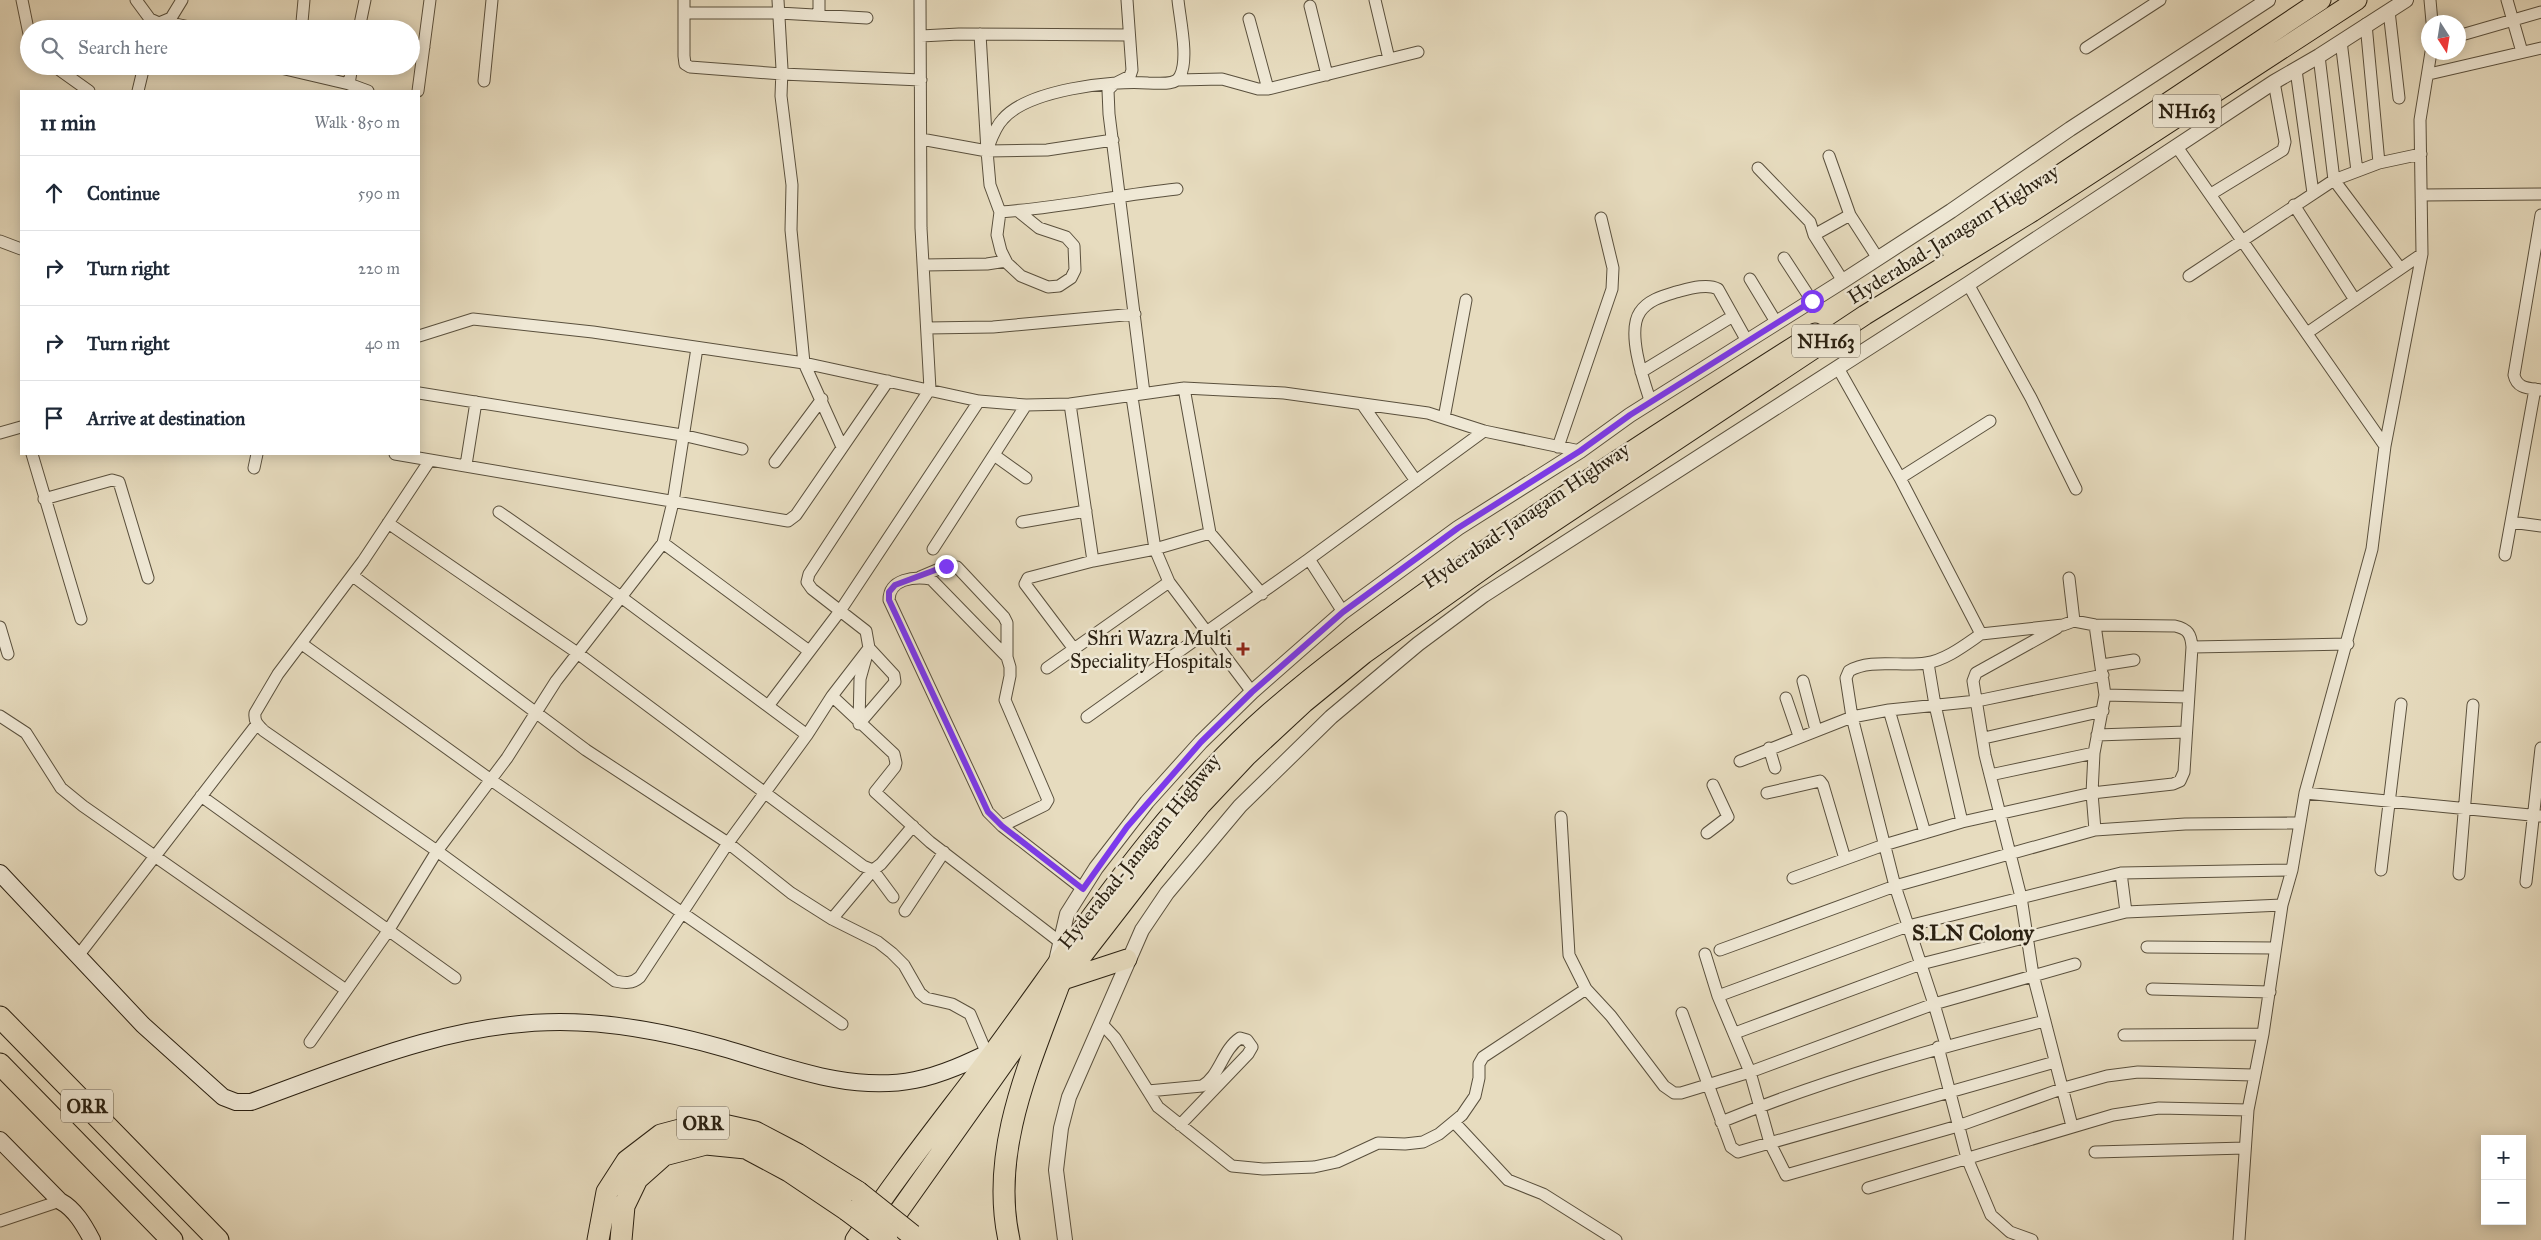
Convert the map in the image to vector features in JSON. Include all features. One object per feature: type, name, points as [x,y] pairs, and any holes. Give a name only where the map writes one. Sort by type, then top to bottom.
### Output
[{"type":"highway","name":"Hyderabad-Janagam Highway","points":[[878,1240],[1059,977],[1135,860],[1206,774],[1268,714],[1363,638],[1497,541],[1611,463],[2015,206],[2321,0]]},
{"type":"highway","name":"Hyderabad-Janagam Highway","points":[[855,1240],[893,1182],[991,1052],[1059,977],[1208,798],[1247,756],[1304,703],[1364,654],[1500,558],[1840,332],[2040,206],[2358,0]]},
{"type":"highway","points":[[1009,1240],[1002,1178],[1016,1099],[1059,977],[1127,959]]},
{"type":"highway","name":"ORR","points":[[0,1017],[218,1240]]},
{"type":"highway","name":"ORR","points":[[0,1064],[172,1240]]},
{"type":"highway","name":"ORR","points":[[598,1240],[606,1192],[627,1160],[661,1135],[710,1122],[754,1132],[797,1154],[852,1201],[887,1240]]},
{"type":"highway","name":"ORR","points":[[621,1240],[624,1206],[637,1179],[664,1155],[706,1144],[746,1148],[852,1201],[915,1237]]},
{"type":"main road","points":[[0,873],[143,1025],[223,1097],[236,1102],[251,1102],[421,1043],[492,1026],[560,1022],[631,1028],[681,1036],[824,1078],[876,1084],[916,1080],[960,1066],[991,1052]]},
{"type":"main road","points":[[0,1140],[60,1201],[67,1205],[83,1223],[92,1240]]},
{"type":"street","points":[[22,0],[26,20]]},
{"type":"street","points":[[136,0],[152,20]]},
{"type":"street","points":[[167,20],[172,18],[182,0]]},
{"type":"street","points":[[302,20],[304,0]]},
{"type":"street","points":[[361,20],[365,0]]},
{"type":"street","points":[[418,90],[430,0]]},
{"type":"street","points":[[484,81],[492,0]]},
{"type":"street","points":[[684,0],[685,64],[698,69],[921,80]]},
{"type":"street","points":[[778,0],[782,74],[781,96],[792,185],[791,230],[804,363],[811,382],[822,399],[842,447]]},
{"type":"street","points":[[859,724],[860,679],[869,648],[866,631],[809,586],[808,574],[930,389],[924,266],[920,0]]},
{"type":"street","points":[[1127,0],[1132,70],[1130,76],[1114,84],[1108,90],[1144,393]]},
{"type":"street","points":[[1178,0],[1184,55],[1181,75],[1178,80]]},
{"type":"street","points":[[1375,0],[1389,59]]},
{"type":"street","points":[[2086,48],[2160,0]]},
{"type":"street","points":[[1059,977],[1060,942],[1067,914],[1096,868],[1147,802],[1201,742],[1252,692],[1343,612],[1458,528],[1580,451],[1630,415],[1652,403],[1776,322],[1843,281],[2268,0]]},
{"type":"street","points":[[1065,1240],[1056,1170],[1061,1128],[1070,1097],[1102,1024],[1127,959],[1142,930],[1167,893],[1240,806],[1331,717],[1418,644],[1484,595],[1968,284],[2274,82],[2319,56],[2406,0]]},
{"type":"street","points":[[2430,0],[2431,15]]},
{"type":"street","points":[[2507,0],[2522,52]]},
{"type":"street","points":[[819,15],[822,1]]},
{"type":"street","points":[[1310,6],[1327,74]]},
{"type":"street","points":[[2389,11],[2399,98]]},
{"type":"street","points":[[2466,34],[2514,22],[2541,12]]},
{"type":"street","points":[[684,13],[778,13],[867,18]]},
{"type":"street","points":[[1249,19],[1268,89]]},
{"type":"street","points":[[2366,24],[2379,162]]},
{"type":"street","points":[[980,34],[986,151],[990,185],[1000,212],[997,235],[1006,261],[1022,276],[1048,287],[1059,286],[1071,278],[1075,270],[1074,246],[1066,237],[1039,228],[1018,211]]},
{"type":"street","points":[[921,36],[1129,34]]},
{"type":"street","points":[[2341,41],[2358,171]]},
{"type":"street","points":[[420,46],[424,47]]},
{"type":"street","points":[[2429,74],[2541,48]]},
{"type":"street","points":[[986,151],[1002,119],[1020,105],[1044,95],[1114,84],[1137,82],[1172,83],[1178,80],[1222,79],[1258,89],[1268,89],[1418,52]]},
{"type":"street","points":[[2319,56],[2334,180],[2400,268]]},
{"type":"street","points":[[2239,1240],[2248,1110],[2270,992],[2274,948],[2282,905],[2292,870],[2305,793],[2348,644],[2372,549],[2385,446],[2422,254],[2422,102],[2430,60]]},
{"type":"street","points":[[2296,70],[2313,193]]},
{"type":"street","points":[[67,75],[88,90]]},
{"type":"street","points":[[138,90],[142,75]]},
{"type":"street","points":[[309,75],[349,84],[365,90]]},
{"type":"street","points":[[349,84],[350,75]]},
{"type":"street","points":[[2211,194],[2283,150],[2286,142],[2274,82]]},
{"type":"street","points":[[921,139],[986,151],[1047,150],[1113,140]]},
{"type":"street","points":[[2177,147],[2385,446]]},
{"type":"street","points":[[2189,276],[2334,180],[2379,162],[2421,154]]},
{"type":"street","points":[[1829,156],[1850,215],[1877,257]]},
{"type":"street","points":[[1758,168],[1810,222],[1814,235],[1843,281]]},
{"type":"street","points":[[1000,212],[1177,189]]},
{"type":"street","points":[[2423,195],[2541,194]]},
{"type":"street","points":[[2294,205],[2355,300]]},
{"type":"street","points":[[1814,235],[1850,215]]},
{"type":"street","points":[[2505,555],[2538,389],[2522,387],[2518,384],[2514,375],[2541,215]]},
{"type":"street","points":[[1558,447],[1612,289],[1613,268],[1601,218]]},
{"type":"street","points":[[0,241],[20,249]]},
{"type":"street","points":[[2307,333],[2422,254]]},
{"type":"street","points":[[1784,258],[1812,301]]},
{"type":"street","points":[[924,266],[987,264],[1006,261]]},
{"type":"street","points":[[1750,279],[1776,322]]},
{"type":"street","points":[[1968,284],[2031,398],[2076,489]]},
{"type":"street","points":[[1652,403],[1641,372],[1636,348],[1636,319],[1646,305],[1658,297],[1713,287],[1718,289],[1747,341]]},
{"type":"street","points":[[1444,418],[1466,300]]},
{"type":"street","points":[[927,328],[993,328],[1135,314]]},
{"type":"street","points":[[1641,372],[1733,316]]},
{"type":"street","points":[[420,336],[473,319],[593,332],[804,363],[979,401],[1026,405],[1070,404],[1132,397],[1144,393],[1184,388],[1284,393],[1428,413],[1484,431],[1580,451]]},
{"type":"street","points":[[310,1042],[388,931],[437,851],[491,780],[538,712],[576,652],[663,543],[672,502],[697,348]]},
{"type":"street","points":[[1838,368],[1900,478],[1981,634]]},
{"type":"street","points":[[401,455],[788,521],[796,515],[888,381]]},
{"type":"street","points":[[1184,388],[1210,533],[1262,594]]},
{"type":"street","points":[[420,394],[682,435],[742,449]]},
{"type":"street","points":[[1132,397],[1155,549],[1169,582],[1252,692]]},
{"type":"street","points":[[776,462],[822,399]]},
{"type":"street","points":[[768,706],[840,611],[979,401]]},
{"type":"street","points":[[466,465],[476,402]]},
{"type":"street","points":[[1070,404],[1093,561]]},
{"type":"street","points":[[1362,404],[1416,481]]},
{"type":"street","points":[[933,549],[1026,405]]},
{"type":"street","points":[[1900,478],[1990,421]]},
{"type":"street","points":[[0,433],[20,427]]},
{"type":"street","points":[[1087,717],[1206,631],[1262,594],[1484,431]]},
{"type":"street","points":[[32,455],[81,619]]},
{"type":"street","points":[[254,468],[257,455]]},
{"type":"street","points":[[994,455],[1026,478]]},
{"type":"street","points":[[430,460],[353,576],[278,674],[255,713],[257,724],[437,851],[615,981],[624,983],[634,982],[640,978],[728,844],[807,735],[832,696],[869,648]]},
{"type":"street","points":[[44,499],[112,480],[119,482],[148,578]]},
{"type":"street","points":[[1022,522],[1086,511]]},
{"type":"street","points":[[500,512],[621,597],[807,735]]},
{"type":"street","points":[[2511,522],[2541,526]]},
{"type":"street","points":[[388,523],[576,652],[863,866],[873,870],[893,897]]},
{"type":"street","points":[[1074,649],[1025,584],[1028,578],[1093,561],[1155,549],[1210,533]]},
{"type":"street","points":[[663,543],[809,651]]},
{"type":"street","points":[[1308,559],[1343,612]]},
{"type":"street","points":[[1006,657],[1007,623],[1004,617],[957,567],[946,566],[920,577],[905,580],[895,585],[889,592],[889,600],[988,812],[1002,826],[1083,889]]},
{"type":"street","points":[[353,576],[538,712],[586,750],[728,844],[791,893],[832,919],[878,942],[904,965],[920,993],[926,998],[962,1008],[974,1020],[991,1052]]},
{"type":"street","points":[[920,577],[931,579],[1006,657],[1010,667],[1005,700],[1048,800],[1045,805],[1002,826]]},
{"type":"street","points":[[2069,578],[2074,621]]},
{"type":"street","points":[[1047,668],[1169,582]]},
{"type":"street","points":[[1793,878],[1884,845],[1962,822],[2000,815],[2092,793],[2172,784],[2180,781],[2184,772],[2187,697],[2192,647],[2190,633],[2184,628],[2175,626],[2095,625],[2074,621],[2063,625],[1976,673],[1973,681],[1990,775],[2000,815],[2009,854],[2022,897],[2032,975],[2055,1062],[2064,1088],[2072,1126]]},
{"type":"street","points":[[2032,1240],[2010,1232],[1991,1216],[1966,1158],[1949,1091],[1934,1004],[1895,886],[1852,717],[1846,678],[1849,671],[1864,665],[1904,666],[1928,663],[1945,657],[1981,634],[2063,625]]},
{"type":"street","points":[[2095,625],[2105,695],[2094,753],[2092,793],[2095,830]]},
{"type":"street","points":[[0,627],[8,654]]},
{"type":"street","points":[[302,644],[491,780],[842,1024]]},
{"type":"street","points":[[2192,647],[2348,644]]},
{"type":"street","points":[[859,724],[895,682],[896,678],[869,648]]},
{"type":"street","points":[[1740,761],[1799,736],[1852,717],[1889,710],[1977,701],[2102,670],[2134,660]]},
{"type":"street","points":[[1928,663],[1935,706],[1962,822]]},
{"type":"street","points":[[1803,680],[1816,730]]},
{"type":"street","points":[[2105,695],[2187,697]]},
{"type":"street","points":[[832,696],[896,758],[894,768],[875,792],[944,852],[1060,942]]},
{"type":"street","points":[[1786,698],[1799,736]]},
{"type":"street","points":[[2381,870],[2401,704]]},
{"type":"street","points":[[2459,874],[2463,808],[2474,705]]},
{"type":"street","points":[[1889,710],[1925,833]]},
{"type":"street","points":[[1984,738],[2103,712]]},
{"type":"street","points":[[0,716],[26,732],[61,788],[346,990]]},
{"type":"street","points":[[78,956],[257,724]]},
{"type":"street","points":[[2097,736],[2186,732]]},
{"type":"street","points":[[1769,748],[1775,768]]},
{"type":"street","points":[[2526,882],[2537,816],[2541,748]]},
{"type":"street","points":[[1990,775],[2094,753]]},
{"type":"street","points":[[1767,793],[1820,782],[1823,785],[1845,859]]},
{"type":"street","points":[[1707,833],[1728,817],[1713,785]]},
{"type":"street","points":[[2305,793],[2537,816]]},
{"type":"street","points":[[201,796],[455,978]]},
{"type":"street","points":[[1561,817],[1568,955],[1586,989],[1611,1016],[1669,1091],[1681,1093],[1708,1086],[1934,1004],[2075,964]]},
{"type":"street","points":[[1720,950],[1895,886],[2095,830],[2185,824],[2300,823]]},
{"type":"street","points":[[832,919],[913,826]]},
{"type":"street","points":[[905,911],[944,852]]},
{"type":"street","points":[[1718,996],[1908,926],[2121,873],[2292,870]]},
{"type":"street","points":[[2121,873],[2126,912]]},
{"type":"street","points":[[1735,1034],[1921,964],[2126,912],[2282,905]]},
{"type":"street","points":[[2147,948],[2274,948]]},
{"type":"street","points":[[1704,954],[1718,996],[1750,1072],[1770,1143],[1784,1173],[1789,1175],[1958,1126],[2064,1088],[2122,1073],[2253,1075]]},
{"type":"street","points":[[1102,1024],[1116,1038],[1158,1107],[1232,1166],[1263,1169],[1314,1167],[1337,1162],[1378,1143],[1405,1144],[1422,1142],[1439,1134],[1462,1115],[1476,1096],[1479,1064],[1483,1057],[1586,989]]},
{"type":"street","points":[[2152,989],[2270,992]]},
{"type":"street","points":[[1682,1013],[1730,1147],[1736,1152],[1741,1153],[1949,1091],[2055,1062]]},
{"type":"street","points":[[1721,1122],[1760,1106],[1942,1046],[2045,1021]]},
{"type":"street","points":[[2124,1035],[2263,1034]]},
{"type":"street","points":[[1148,1091],[1202,1086],[1209,1082],[1232,1044],[1240,1038],[1247,1040],[1252,1047],[1248,1054],[1180,1125]]},
{"type":"street","points":[[1868,1188],[2113,1115],[2159,1108],[2248,1110]]},
{"type":"street","points":[[1454,1122],[1508,1180],[1543,1194],[1594,1224],[1616,1240]]},
{"type":"street","points":[[2095,1152],[2245,1148]]},
{"type":"street","points":[[0,1222],[60,1201]]},
{"type":"place","name":"Shri Wazra Multi Speciality Hospitals","points":[[1243,649]]},
{"type":"district","name":"S.LN Colony","points":[[1973,932]]},
{"type":"route","points":[[946,566],[895,585],[889,592],[889,600],[988,812],[1002,826],[1083,889],[1096,868],[1147,802],[1201,742],[1252,692],[1343,612],[1458,528],[1580,451],[1630,415],[1652,403],[1776,322],[1812,301]]}]
